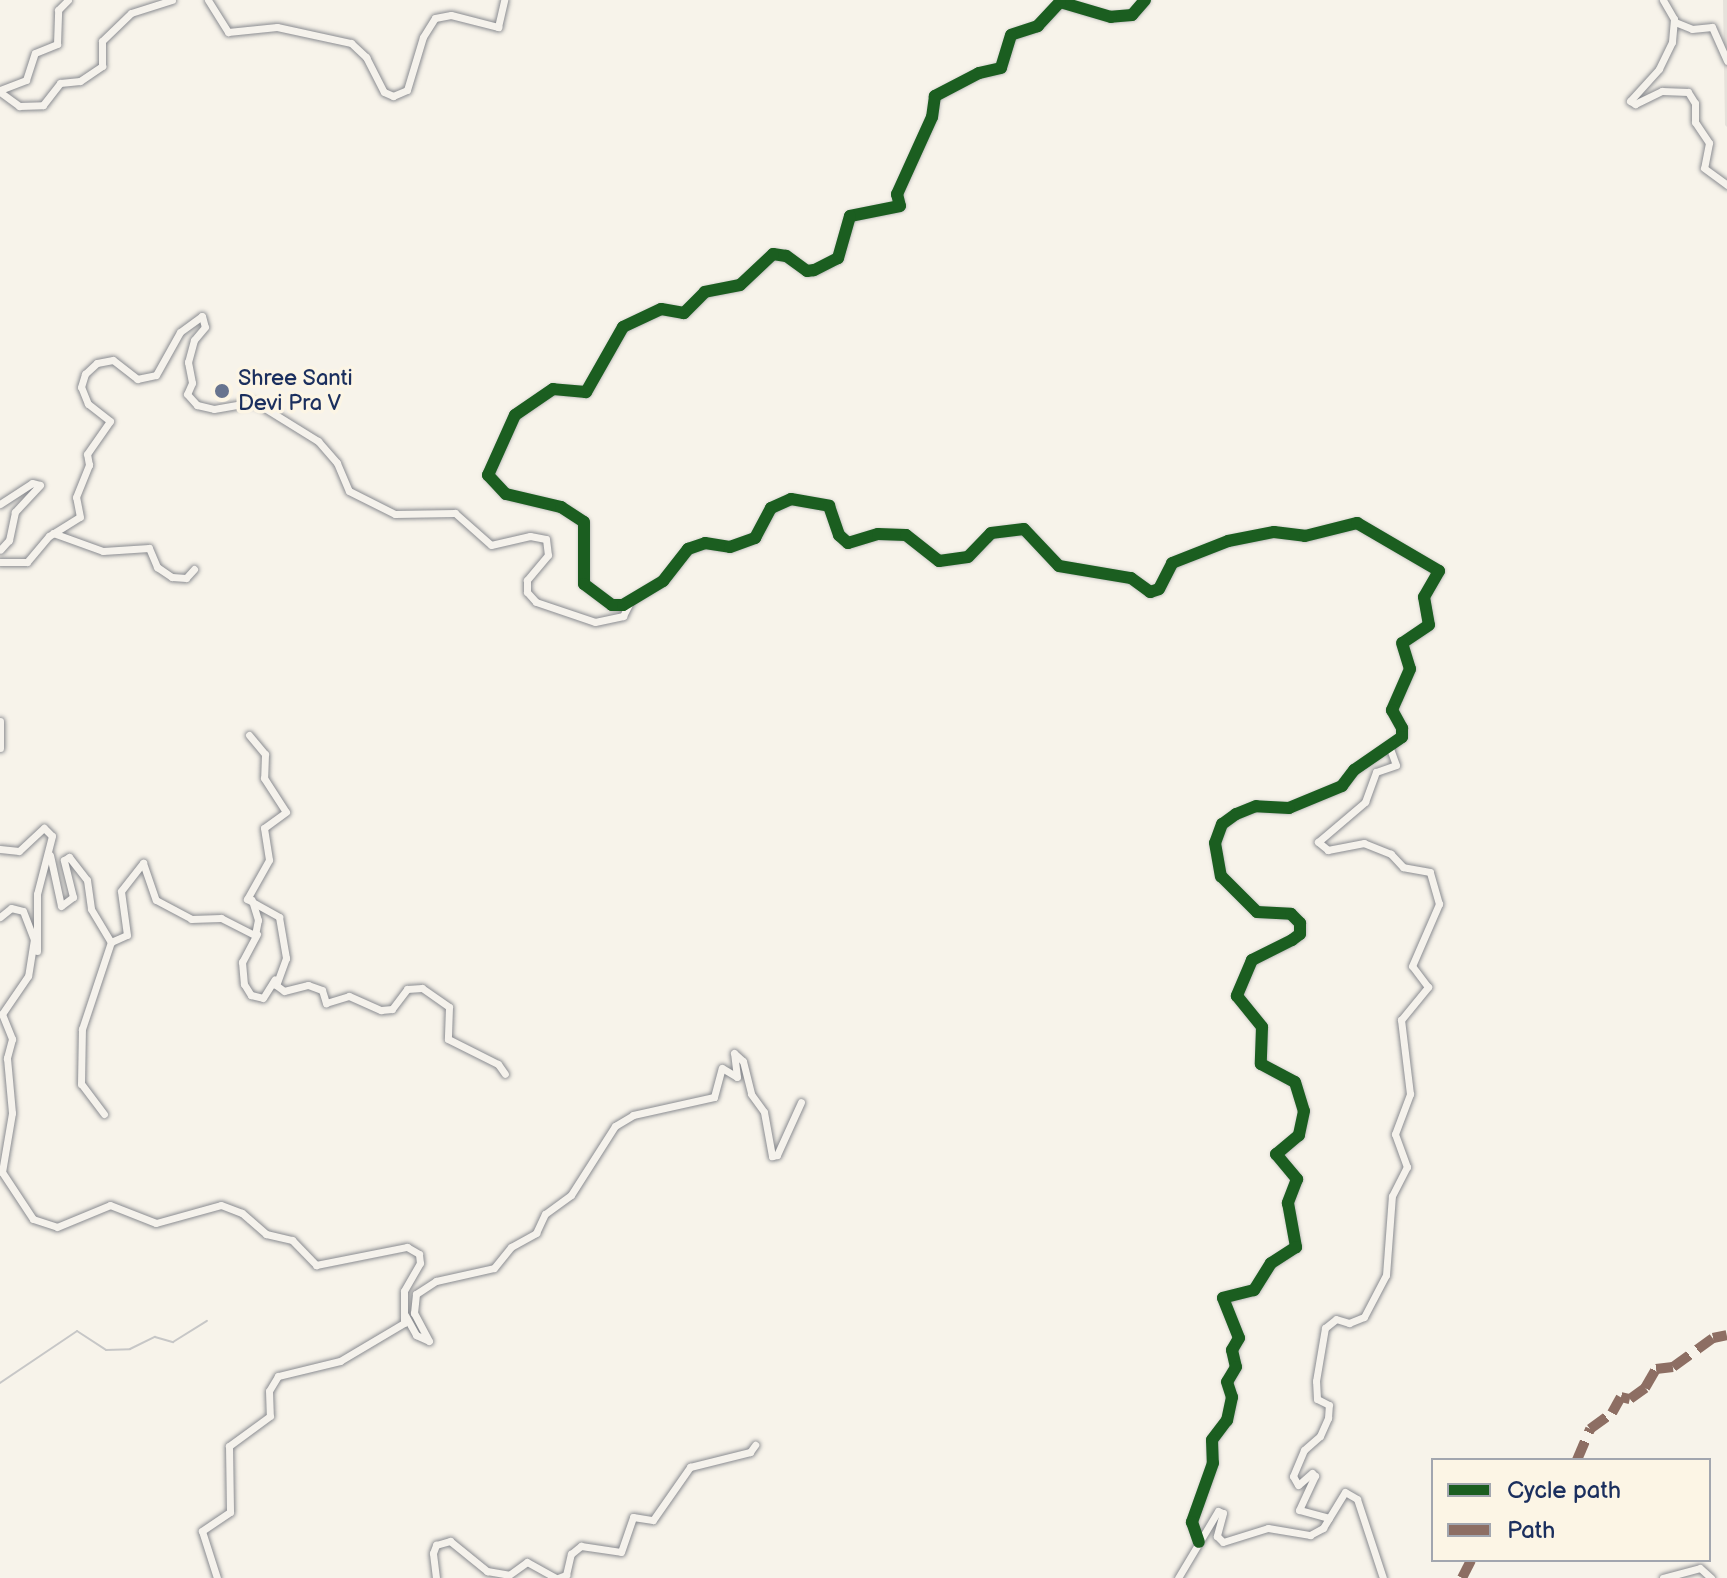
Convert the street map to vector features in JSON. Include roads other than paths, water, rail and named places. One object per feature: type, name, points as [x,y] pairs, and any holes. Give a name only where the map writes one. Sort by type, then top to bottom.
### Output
[{"type":"street","points":[[68,0],[58,10],[57,44],[35,53],[26,80],[0,91],[13,104],[43,105],[60,83],[80,81],[102,66],[102,41],[131,13],[172,0]]},
{"type":"street","points":[[208,0],[228,32],[277,27],[351,43],[366,57],[384,92],[393,96],[407,90],[423,37],[435,18],[451,15],[498,27],[504,0]]},
{"type":"street","points":[[1145,0],[1132,15],[1111,17],[1055,4],[1038,26],[1009,37],[1001,68],[979,73],[935,96],[932,117],[900,183],[896,200],[900,206],[850,216],[838,258],[807,271],[786,256],[773,254],[740,285],[705,292],[684,313],[661,309],[627,325],[606,350],[586,392],[553,389],[515,415],[489,478],[506,494],[561,507],[584,522],[582,579],[588,591],[612,605],[631,600],[663,581],[688,549],[705,543],[730,547],[755,538],[766,514],[784,499],[825,503],[848,543],[878,534],[906,535],[939,561],[968,557],[991,533],[1024,529],[1059,566],[1131,578],[1150,592],[1163,583],[1172,563],[1228,541],[1274,532],[1305,536],[1362,524],[1440,575],[1424,597],[1428,628],[1402,643],[1410,669],[1392,710],[1404,732],[1354,770],[1342,786],[1289,808],[1256,806],[1236,814],[1222,824],[1215,843],[1221,876],[1257,912],[1291,914],[1300,923],[1300,934],[1252,960],[1237,996],[1262,1027],[1261,1064],[1295,1082],[1304,1111],[1299,1135],[1276,1154],[1297,1179],[1288,1203],[1296,1247],[1271,1263],[1254,1290],[1223,1298],[1239,1338],[1232,1350],[1236,1367],[1227,1382],[1232,1397],[1227,1420],[1212,1440],[1213,1463],[1192,1522],[1199,1542]]},
{"type":"street","points":[[1663,0],[1675,22],[1692,29],[1712,27],[1727,61]]},
{"type":"street","points":[[1675,22],[1662,66],[1630,101],[1635,104],[1662,91],[1690,94],[1695,122],[1709,143],[1704,168],[1727,185]]},
{"type":"street","points":[[0,562],[27,562],[53,533],[77,521],[76,497],[89,465],[89,449],[110,425],[108,417],[83,396],[85,374],[97,363],[113,360],[137,379],[150,378],[160,372],[184,327],[202,316],[205,327],[194,340],[188,362],[192,383],[187,394],[197,405],[214,409],[252,402],[270,410],[318,441],[337,463],[349,491],[395,514],[455,513],[491,545],[530,536],[546,539],[548,555],[527,580],[527,592],[536,602],[595,622],[623,616],[631,600]]},
{"type":"street","points":[[0,504],[32,483],[40,485],[15,512],[9,540],[0,550]]},
{"type":"street","points":[[53,533],[103,551],[149,548],[157,567],[172,577],[186,578],[194,569]]},
{"type":"street","points":[[0,721],[0,748]]},
{"type":"street","points":[[249,735],[265,754],[264,778],[286,816],[264,828],[269,860],[247,893],[252,900],[279,917],[286,958],[263,998],[251,995],[244,984],[242,962],[257,934],[252,900]]},
{"type":"street","points":[[1329,1518],[1299,1510],[1315,1476],[1312,1473],[1298,1485],[1293,1476],[1304,1450],[1320,1436],[1328,1418],[1329,1405],[1317,1399],[1316,1381],[1325,1328],[1336,1319],[1349,1323],[1364,1317],[1386,1275],[1392,1196],[1407,1167],[1395,1134],[1410,1094],[1401,1020],[1428,987],[1412,966],[1439,904],[1430,872],[1403,867],[1391,854],[1364,843],[1328,850],[1318,842],[1365,802],[1376,772],[1396,765],[1389,746]]},
{"type":"street","points":[[0,849],[19,851],[44,828],[52,836],[50,855],[38,887],[40,943],[28,976],[2,1014],[12,1039],[7,1058],[12,1113],[2,1172],[33,1219],[57,1227],[110,1205],[156,1223],[221,1205],[242,1213],[266,1234],[292,1240],[316,1265],[407,1247],[419,1254],[420,1263],[404,1291],[405,1315],[416,1335],[429,1341],[414,1313],[416,1294],[436,1281],[494,1268],[511,1247],[541,1228],[545,1214],[571,1195],[615,1126],[633,1115],[714,1097],[722,1068],[737,1077],[734,1053],[764,1112],[772,1156],[777,1155],[801,1102]]},
{"type":"street","points":[[50,855],[61,906],[73,897],[64,860],[69,857],[87,880],[91,909],[111,942]]},
{"type":"street","points":[[104,1114],[81,1084],[82,1029],[111,942],[127,935],[121,891],[143,863],[156,900],[191,919],[221,918],[257,934]]},
{"type":"street","points":[[0,917],[11,908],[26,914],[34,934],[33,957]]},
{"type":"street","points":[[275,979],[284,991],[308,985],[322,990],[326,1003],[349,996],[381,1010],[392,1009],[407,989],[429,991],[449,1007],[448,1039],[498,1064],[505,1074]]},
{"type":"street","points":[[217,1578],[202,1531],[230,1512],[226,1453],[270,1416],[273,1382],[287,1373],[340,1361],[399,1328],[405,1315]]},
{"type":"street","points":[[436,1578],[433,1553],[436,1545],[450,1541],[487,1571],[509,1575],[527,1562],[557,1578],[566,1575],[571,1554],[581,1546],[621,1552],[633,1517],[653,1520],[690,1467],[750,1452],[755,1445]]},
{"type":"street","points":[[1178,1578],[1218,1511],[1223,1513],[1217,1536],[1230,1544],[1268,1528],[1315,1533],[1329,1518],[1342,1493],[1357,1499],[1383,1578]]},
{"type":"street","points":[[1663,1578],[1700,1568],[1711,1578]]},
{"type":"waterway","points":[[0,1383],[77,1331],[106,1350],[130,1349],[155,1337],[173,1342],[207,1321]]},
{"type":"place","name":"Shree Santi Devi Pra V","points":[[222,391]]}]
